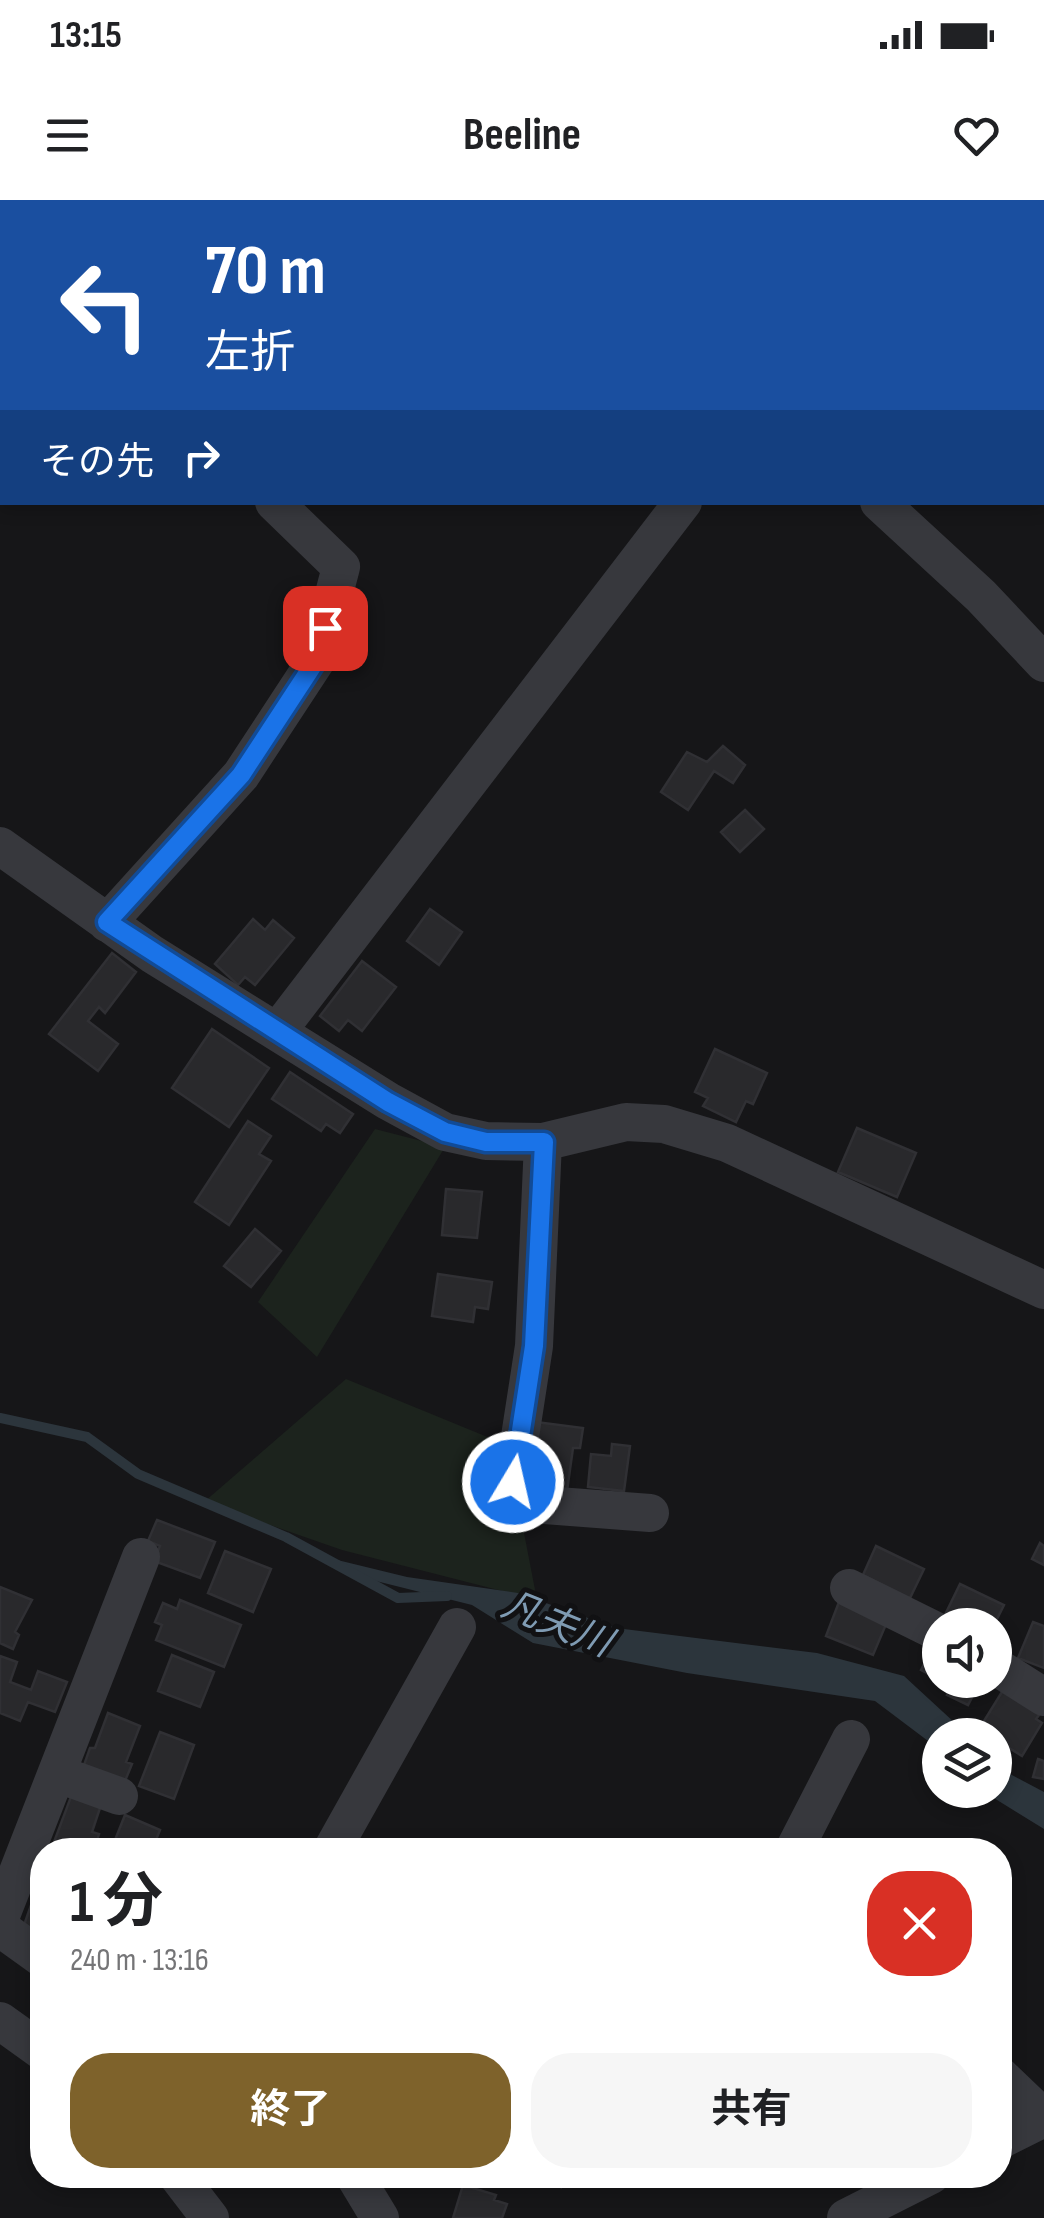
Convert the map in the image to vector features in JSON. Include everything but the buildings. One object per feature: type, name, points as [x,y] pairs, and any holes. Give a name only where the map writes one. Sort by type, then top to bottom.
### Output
[{"type":"street","points":[[107,922],[241,775],[317,659],[340,567],[277,505]]},
{"type":"street","points":[[277,1032],[682,505]]},
{"type":"street","points":[[882,505],[981,596],[1044,663]]},
{"type":"street","points":[[0,846],[107,922],[277,1032],[388,1102],[445,1132],[486,1142],[544,1142],[626,1122],[664,1124],[727,1142],[1044,1290]]},
{"type":"street","points":[[544,1142],[534,1346],[513,1482],[531,1504],[650,1513]]},
{"type":"street","points":[[32,1838],[141,1556]]},
{"type":"street","points":[[849,1588],[922,1625]]},
{"type":"street","points":[[339,1838],[458,1628]]},
{"type":"street","points":[[1012,1677],[1044,1697]]},
{"type":"street","points":[[800,1838],[851,1739]]},
{"type":"street","points":[[58,1774],[119,1796]]},
{"type":"street","points":[[0,1918],[30,1844]]},
{"type":"street","points":[[0,1928],[30,1949]]},
{"type":"street","points":[[0,2021],[30,2043]]},
{"type":"street","points":[[1012,2087],[1044,2118],[1012,2134]]},
{"type":"street","points":[[187,2188],[210,2218]]},
{"type":"street","points":[[362,2188],[380,2218]]},
{"type":"street","points":[[846,2218],[905,2188]]},
{"type":"shaded area","points":[[375,1129],[445,1147],[317,1357],[258,1302]]},
{"type":"shaded area","points":[[346,1379],[507,1445],[537,1600],[342,1550],[204,1502]]},
{"type":"water","points":[[325,1557],[407,1577],[518,1593],[616,1628],[817,1653],[904,1676],[922,1693],[922,1698],[928,1698],[950,1718],[922,1718],[922,1736],[875,1701],[687,1673],[533,1643],[472,1605],[360,1577]]},
{"type":"water","points":[[1012,1775],[1044,1792],[1044,1829],[1010,1808]]},
{"type":"waterway","name":"凡夫川","points":[[0,1418],[87,1437],[138,1474],[286,1537],[398,1598],[447,1596]]},
{"type":"route","points":[[325,628],[317,659],[241,775],[107,922],[388,1102],[445,1132],[486,1142],[544,1142],[534,1346],[513,1482]]}]
